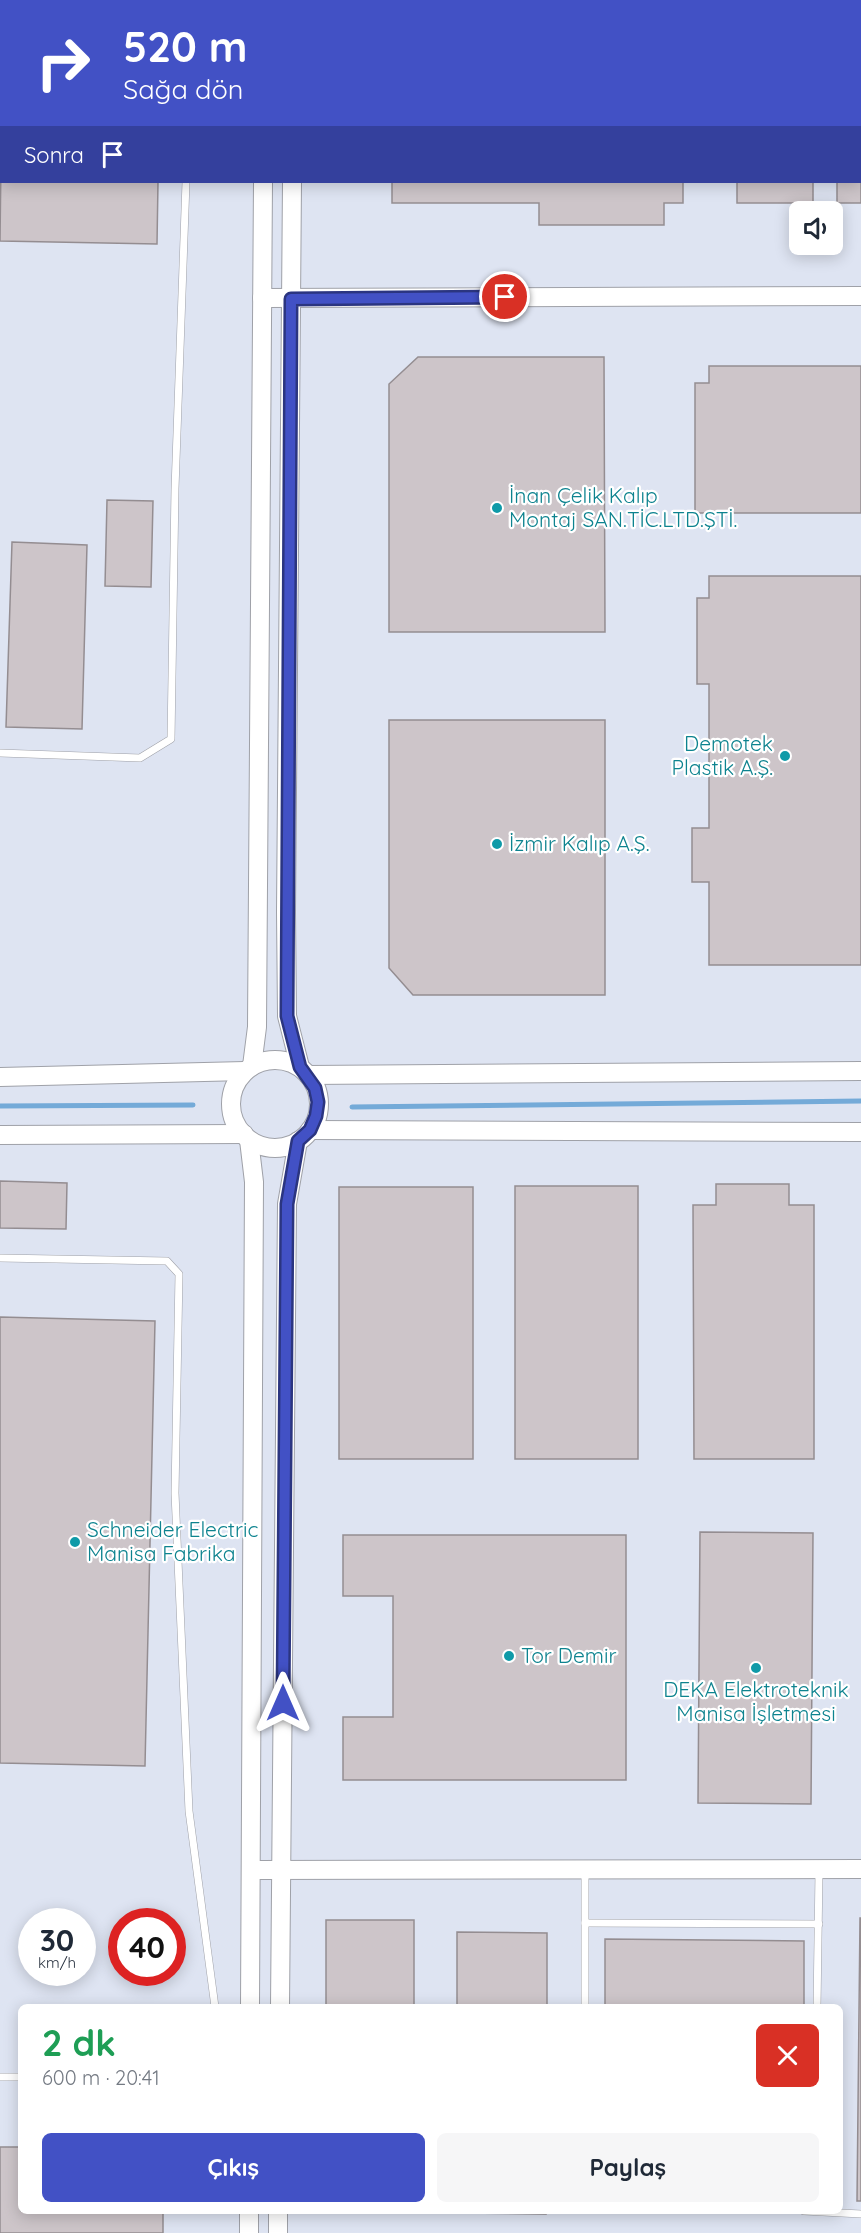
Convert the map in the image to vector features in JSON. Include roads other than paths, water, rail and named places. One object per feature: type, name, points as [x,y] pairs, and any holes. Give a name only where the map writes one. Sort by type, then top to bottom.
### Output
[{"type":"street","points":[[262,183],[257,1027],[249,1069],[236,1083],[231,1097],[231,1112],[236,1125],[247,1137],[271,1148],[285,1146],[304,1135],[861,1132]]},
{"type":"street","points":[[280,2004],[287,1204],[304,1135],[316,1116],[318,1102],[315,1088],[304,1071],[287,1016],[286,993],[292,183]]},
{"type":"street","points":[[262,298],[861,296]]},
{"type":"street","points":[[0,1077],[249,1069],[269,1060],[284,1060],[304,1071],[861,1071]]},
{"type":"street","points":[[0,1135],[247,1137]]},
{"type":"street","points":[[247,1137],[255,1182],[250,2004]]},
{"type":"street","points":[[252,1870],[861,1869]]},
{"type":"street","points":[[249,2214],[249,2233]]},
{"type":"street","points":[[278,2214],[278,2233]]},
{"type":"lane","points":[[0,753],[140,758],[171,739],[174,489],[186,183]]},
{"type":"lane","points":[[0,1258],[167,1261],[178,1274],[175,1493],[189,1811],[215,2004]]},
{"type":"lane","points":[[585,1869],[585,2004]]},
{"type":"lane","points":[[817,2004],[819,1869]]},
{"type":"lane","points":[[585,1923],[819,1924]]},
{"type":"lane","points":[[0,2077],[18,2077]]},
{"type":"lane","points":[[843,2213],[861,2214]]},
{"type":"waterway","points":[[352,1107],[861,1101]]},
{"type":"waterway","points":[[0,1106],[193,1105]]},
{"type":"place","name":"İnan Çelik Kalıp Montaj SAN.TİC.LTD.ŞTİ.","points":[[497,508]]},
{"type":"place","name":"Demotek Plastik A.Ş.","points":[[785,756]]},
{"type":"place","name":"İzmir Kalıp A.Ş.","points":[[497,844]]},
{"type":"place","name":"Schneider Electric Manisa Fabrika","points":[[75,1542]]},
{"type":"place","name":"Tor Demir","points":[[509,1656]]},
{"type":"place","name":"DEKA Elektroteknik Manisa İşletmesi","points":[[756,1668]]}]
